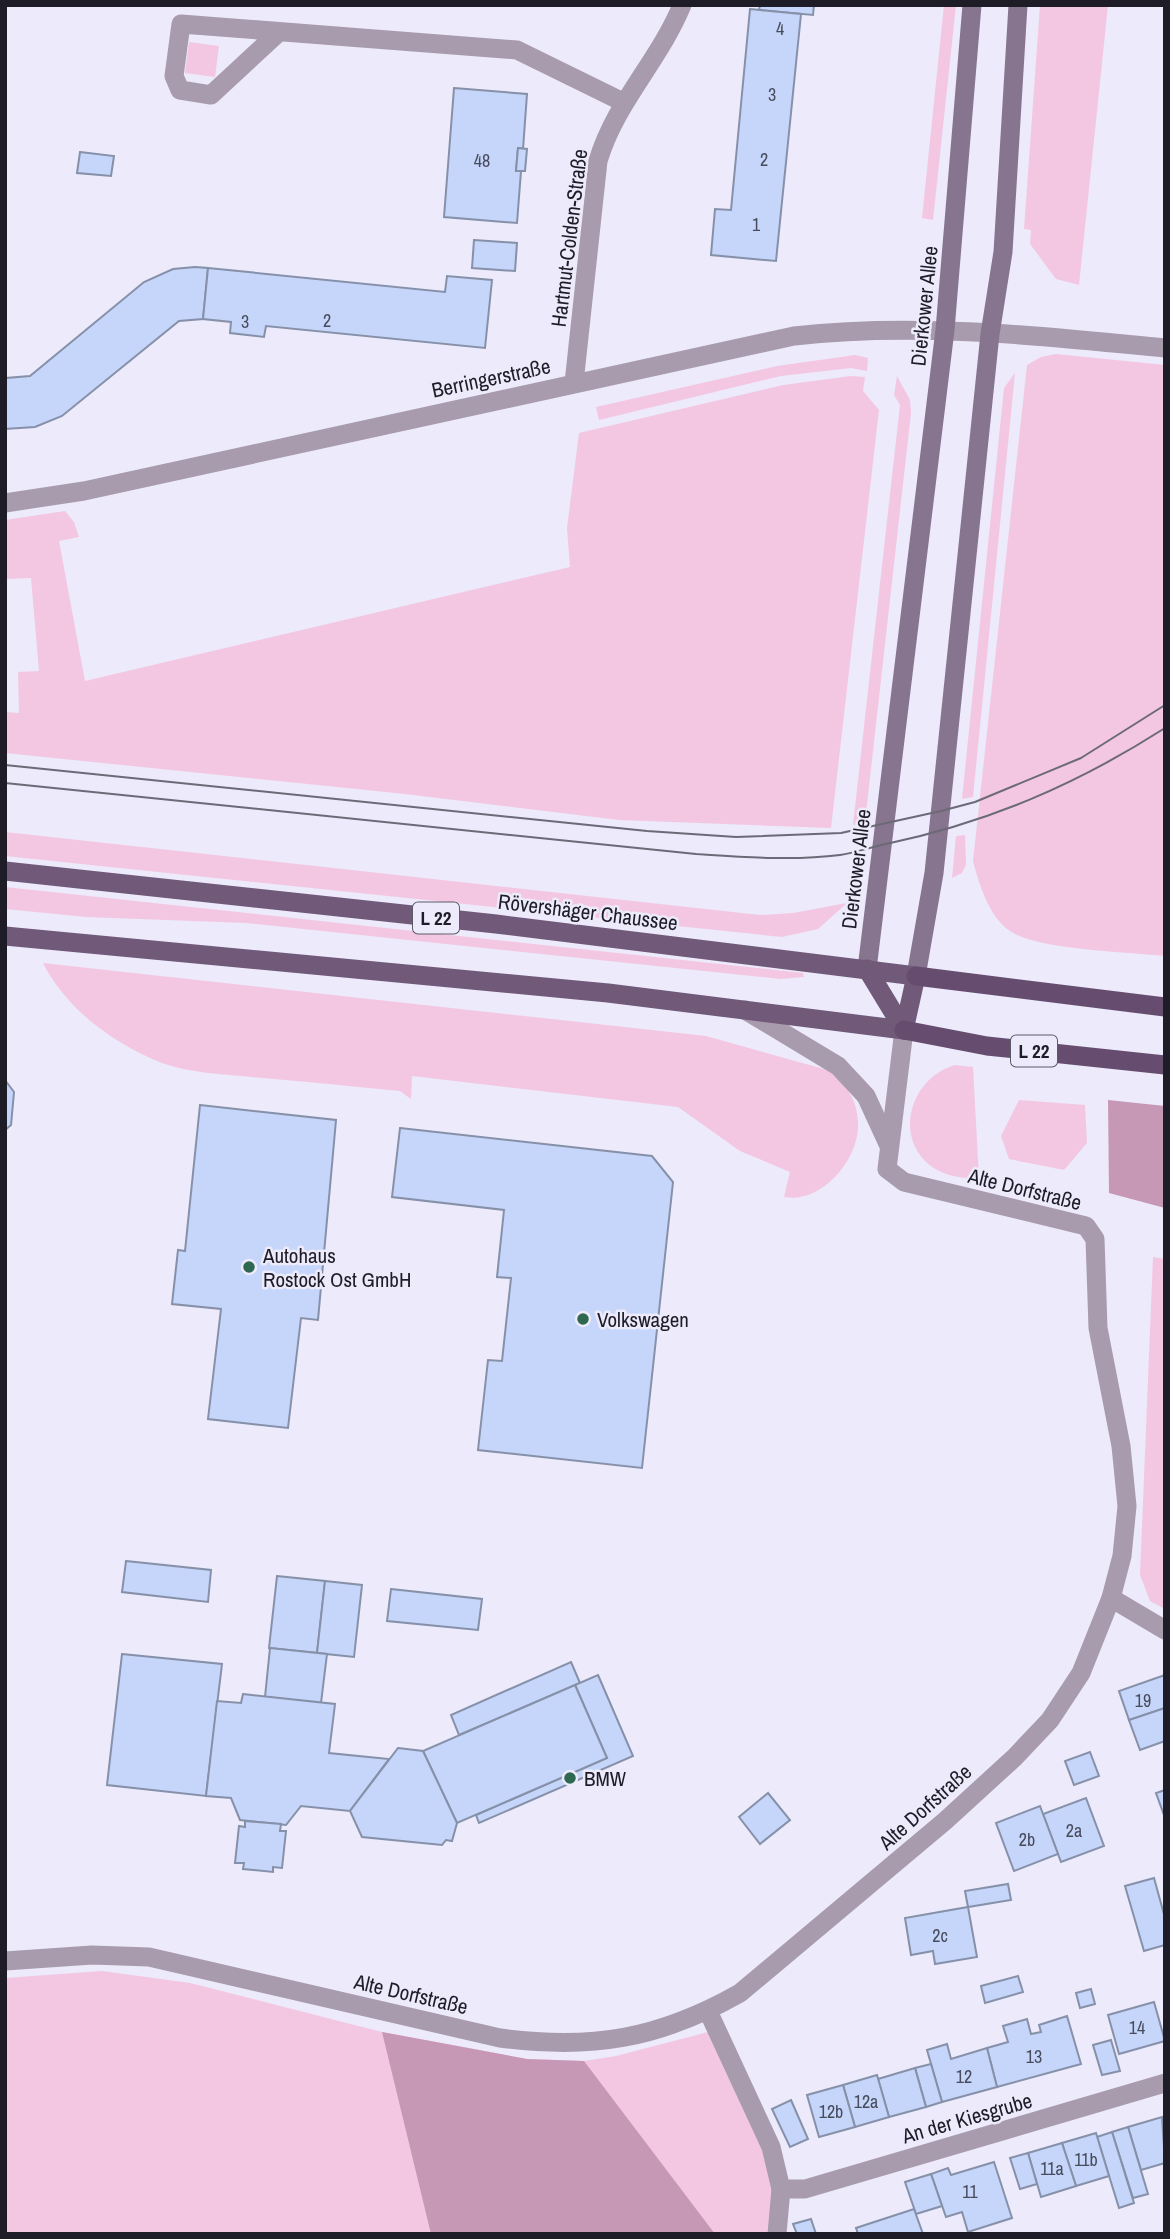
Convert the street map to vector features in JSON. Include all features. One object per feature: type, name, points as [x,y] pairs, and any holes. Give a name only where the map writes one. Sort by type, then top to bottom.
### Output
[{"type":"highway","name":"Rövershäger Chaussee","points":[[916,976],[1165,1007]]},
{"type":"highway","name":"L 22","points":[[904,1030],[987,1046],[1165,1065]]},
{"type":"main road","name":"Dierkower Allee","points":[[867,969],[945,330],[972,5]]},
{"type":"main road","points":[[904,1030],[934,873],[990,334],[1003,252],[1018,5]]},
{"type":"main road","name":"Rövershäger Chaussee","points":[[5,871],[916,976]]},
{"type":"main road","name":"L 22","points":[[5,936],[743,1009],[904,1030]]},
{"type":"main road","points":[[867,969],[904,1030]]},
{"type":"street","name":"Hartmut-Colden-Straße","points":[[574,383],[598,161],[606,133],[682,5]]},
{"type":"street","points":[[279,32],[211,95],[180,90],[174,76],[181,24],[517,50],[623,102]]},
{"type":"street","name":"Berringerstraße","points":[[5,503],[84,491],[794,336],[853,329],[945,330],[990,334]]},
{"type":"street","points":[[990,334],[1165,348]]},
{"type":"street","points":[[743,1009],[838,1066],[866,1096],[889,1147]]},
{"type":"street","name":"Alte Dorfstraße","points":[[5,1961],[92,1955],[149,1957],[500,2038],[549,2044],[592,2043],[633,2036],[708,2011],[740,1993],[782,1961],[1015,1757],[1050,1720],[1081,1673],[1111,1598],[1122,1556],[1126,1506],[1121,1446],[1098,1328],[1095,1239],[1086,1226],[904,1182],[887,1169],[904,1030]]},
{"type":"street","points":[[1111,1598],[1165,1630]]},
{"type":"street","points":[[708,2011],[771,2147],[781,2189],[777,2234]]},
{"type":"street","name":"An der Kiesgrube","points":[[781,2189],[805,2189],[1165,2083]]},
{"type":"shaded area","points":[[944,5],[956,5],[933,220],[922,218]]},
{"type":"shaded area","points":[[1040,5],[1108,5],[1079,285],[1056,279],[1030,244],[1031,230],[1024,229]]},
{"type":"shaded area","points":[[189,42],[219,46],[215,77],[185,73]]},
{"type":"shaded area","points":[[1056,354],[1165,365],[1165,956],[1061,946],[1010,931],[991,909],[973,861],[1027,365],[1041,357]]},
{"type":"shaded area","points":[[855,355],[868,358],[867,371],[851,368],[781,376],[599,420],[596,407],[777,366]]},
{"type":"shaded area","points":[[1015,373],[973,797],[962,799],[1004,388]]},
{"type":"shaded area","points":[[851,376],[865,377],[863,391],[879,410],[831,828],[619,820],[405,794],[5,753],[5,712],[19,713],[18,672],[39,671],[31,578],[7,579],[5,520],[65,511],[74,522],[79,537],[59,541],[85,681],[570,567],[567,528],[579,433],[783,385]]},
{"type":"shaded area","points":[[897,376],[910,400],[911,413],[865,822],[853,825],[900,405],[894,395]]},
{"type":"shaded area","points":[[5,832],[760,915],[793,913],[847,903],[818,929],[782,937],[5,856]]},
{"type":"shaded area","points":[[965,835],[966,865],[962,873],[952,878],[956,836]]},
{"type":"shaded area","points":[[5,887],[803,973],[804,977],[781,979],[246,923],[86,917],[5,909]]},
{"type":"shaded area","points":[[43,963],[706,1036],[831,1071],[847,1088],[854,1101],[858,1124],[857,1138],[845,1165],[824,1186],[811,1194],[784,1197],[790,1172],[740,1151],[678,1107],[412,1076],[411,1099],[400,1091],[183,1069],[162,1063],[126,1046],[93,1023],[65,995]]},
{"type":"shaded area","points":[[955,1065],[973,1067],[979,1179],[952,1176],[937,1170],[923,1159],[914,1145],[910,1129],[916,1098],[939,1072]]},
{"type":"shaded area","points":[[1019,1100],[1085,1105],[1087,1143],[1064,1170],[1009,1159],[1001,1136]]},
{"type":"shaded area","points":[[1108,1100],[1165,1106],[1165,1208],[1109,1193]]},
{"type":"shaded area","points":[[1153,1257],[1165,1259],[1165,1609],[1150,1601],[1140,1575]]},
{"type":"shaded area","points":[[102,1971],[190,1983],[382,2032],[527,2059],[584,2061],[616,2056],[716,2030],[771,2147],[777,2234],[5,2234],[5,1978]]},
{"type":"shaded area","points":[[382,2032],[527,2059],[584,2061],[715,2234],[431,2234]]},
{"type":"building","points":[[760,5],[814,5],[813,15],[759,10]]},
{"type":"building","points":[[750,9],[801,14],[776,261],[711,255],[715,209],[731,210]]},
{"type":"building","points":[[454,88],[527,94],[523,149],[518,148],[516,171],[521,171],[517,223],[444,217]]},
{"type":"building","points":[[518,148],[527,149],[525,171],[516,171]]},
{"type":"building","points":[[80,152],[114,156],[111,176],[77,173]]},
{"type":"building","points":[[474,240],[517,243],[515,271],[472,268]]},
{"type":"building","points":[[208,268],[203,319],[179,321],[62,416],[35,427],[5,429],[6,378],[30,376],[144,282],[173,269]]},
{"type":"building","points":[[208,268],[445,292],[447,276],[492,280],[485,348],[266,326],[264,337],[230,333],[231,322],[203,319]]},
{"type":"building","points":[[5,1080],[14,1092],[11,1125],[5,1130]]},
{"type":"building","name":"Autohaus Rostock Ost GmbH","points":[[200,1105],[336,1120],[318,1320],[301,1318],[288,1428],[208,1419],[221,1309],[172,1304],[178,1250],[185,1251]]},
{"type":"building","name":"Volkswagen","points":[[400,1128],[652,1156],[673,1182],[642,1468],[478,1450],[488,1360],[502,1361],[511,1278],[497,1277],[504,1210],[392,1197]]},
{"type":"building","points":[[126,1561],[211,1570],[208,1602],[122,1592]]},
{"type":"building","points":[[277,1576],[325,1581],[317,1653],[269,1648]]},
{"type":"building","points":[[325,1581],[362,1585],[354,1657],[317,1653]]},
{"type":"building","points":[[391,1589],[482,1599],[478,1630],[387,1621]]},
{"type":"building","points":[[270,1648],[327,1654],[321,1703],[265,1697]]},
{"type":"building","points":[[122,1654],[222,1664],[206,1796],[107,1785]]},
{"type":"building","points":[[571,1662],[580,1683],[459,1735],[451,1715]]},
{"type":"building","points":[[598,1675],[633,1756],[479,1823],[476,1815],[607,1758],[575,1685]]},
{"type":"building","points":[[1165,1675],[1165,1708],[1129,1720],[1119,1691]]},
{"type":"building","points":[[575,1685],[607,1758],[457,1823],[423,1751]]},
{"type":"building","points":[[243,1694],[335,1704],[329,1753],[389,1759],[350,1811],[301,1806],[286,1825],[240,1820],[231,1798],[206,1796],[217,1701],[241,1703]]},
{"type":"building","points":[[1165,1708],[1165,1741],[1140,1750],[1129,1720]]},
{"type":"building","points":[[398,1748],[423,1751],[457,1823],[452,1841],[446,1840],[442,1845],[362,1837],[350,1811]]},
{"type":"building","points":[[1090,1752],[1099,1776],[1074,1785],[1065,1761]]},
{"type":"building","points":[[1165,1790],[1165,1818],[1156,1793]]},
{"type":"building","points":[[768,1793],[790,1820],[760,1844],[739,1817]]},
{"type":"building","points":[[1086,1798],[1104,1846],[1061,1862],[1043,1814]]},
{"type":"building","points":[[1040,1806],[1058,1854],[1014,1871],[996,1823]]},
{"type":"building","points":[[245,1821],[281,1824],[280,1831],[286,1831],[282,1868],[273,1867],[273,1872],[243,1869],[244,1863],[235,1863],[239,1826],[245,1827]]},
{"type":"building","points":[[1154,1878],[1165,1918],[1165,1945],[1144,1951],[1125,1886]]},
{"type":"building","points":[[1008,1884],[1011,1900],[968,1907],[965,1891]]},
{"type":"building","points":[[968,1907],[977,1957],[935,1964],[933,1951],[911,1955],[905,1918]]},
{"type":"building","points":[[1018,1976],[1023,1992],[985,2003],[981,1986]]},
{"type":"building","points":[[1091,1989],[1095,2004],[1080,2008],[1076,1993]]},
{"type":"building","points":[[1154,2002],[1165,2041],[1119,2054],[1108,2015]]},
{"type":"building","points":[[1067,2016],[1081,2064],[997,2087],[987,2048],[1008,2042],[1003,2026],[1027,2019],[1031,2034],[1041,2032],[1039,2025]]},
{"type":"building","points":[[1111,2040],[1120,2071],[1102,2075],[1093,2045]]},
{"type":"building","points":[[947,2044],[951,2059],[987,2048],[997,2087],[942,2102],[927,2050]]},
{"type":"building","points":[[931,2064],[942,2102],[926,2107],[915,2068]]},
{"type":"building","points":[[915,2068],[926,2107],[889,2117],[878,2079]]},
{"type":"building","points":[[877,2075],[889,2117],[855,2127],[843,2085]]},
{"type":"building","points":[[843,2085],[855,2127],[819,2137],[807,2095]]},
{"type":"building","points":[[791,2100],[808,2139],[790,2147],[772,2109]]},
{"type":"building","points":[[1162,2117],[1165,2163],[1141,2170],[1128,2127]]},
{"type":"building","points":[[1128,2127],[1148,2194],[1133,2198],[1112,2132]]},
{"type":"building","points":[[1112,2132],[1134,2203],[1119,2208],[1097,2137]]},
{"type":"building","points":[[1096,2133],[1109,2176],[1076,2186],[1062,2143]]},
{"type":"building","points":[[1062,2143],[1076,2186],[1041,2197],[1028,2153]]},
{"type":"building","points":[[1028,2153],[1037,2184],[1020,2189],[1010,2158]]},
{"type":"building","points":[[994,2162],[1012,2218],[968,2232],[962,2212],[946,2217],[931,2174],[948,2168],[951,2175]]},
{"type":"building","points":[[931,2174],[942,2206],[916,2214],[905,2182]]},
{"type":"building","points":[[914,2209],[923,2234],[858,2234],[856,2228]]},
{"type":"building","points":[[811,2219],[816,2234],[797,2234],[793,2224]]},
{"type":"tram line","points":[[5,765],[647,831],[736,837],[841,833],[975,802],[1081,758],[1165,705]]},
{"type":"tram line","points":[[5,783],[696,854],[804,858],[851,853],[961,825],[996,813],[1065,784],[1165,728]]},
{"type":"place","name":"Autohaus Rostock Ost GmbH","points":[[249,1267]]},
{"type":"place","name":"Volkswagen","points":[[583,1319]]},
{"type":"place","name":"BMW","points":[[570,1778]]}]
